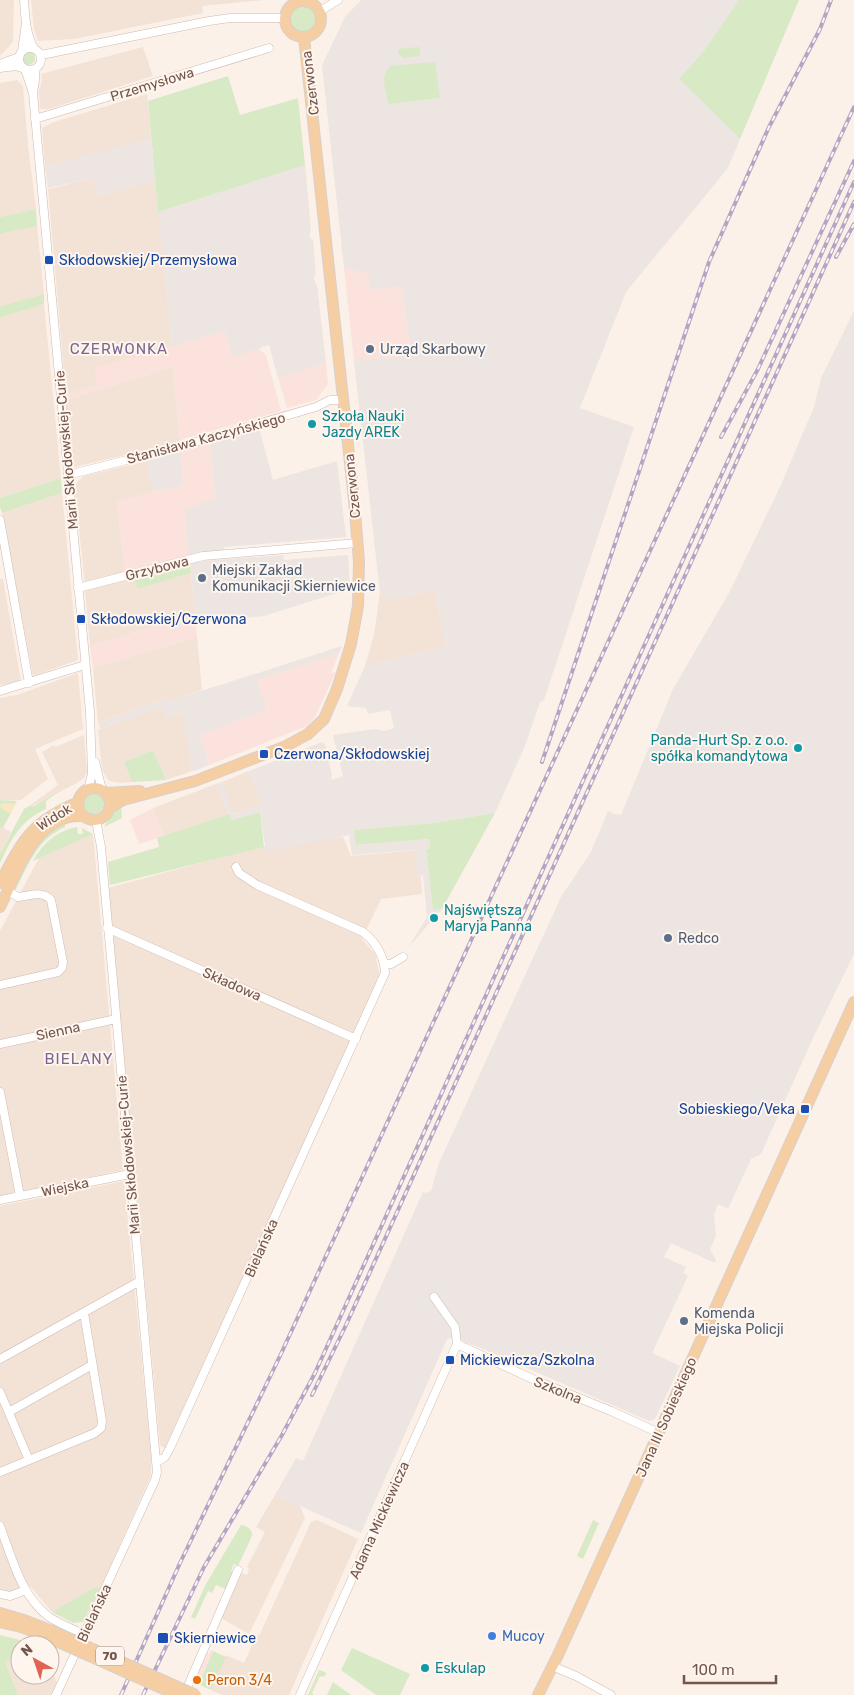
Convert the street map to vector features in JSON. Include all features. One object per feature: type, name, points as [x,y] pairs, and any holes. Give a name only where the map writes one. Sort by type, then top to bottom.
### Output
[{"type":"main road","points":[[301,0],[311,2],[320,11],[318,28],[314,33],[304,37],[292,32],[286,23],[285,18],[289,7],[301,0]]},
{"type":"main road","name":"Czerwona","points":[[109,808],[122,800],[195,781],[286,746],[308,734],[324,719],[341,677],[353,636],[359,596],[354,500],[304,37]]},
{"type":"main road","points":[[98,788],[104,792],[109,798],[109,808],[104,816],[91,820],[83,816],[78,807],[81,794],[88,789],[98,788]]},
{"type":"main road","name":"Czerwona","points":[[104,792],[158,790]]},
{"type":"main road","name":"Widok","points":[[0,883],[15,854],[28,835],[53,815],[78,802]]},
{"type":"main road","name":"Widok","points":[[0,908],[26,854],[37,838],[62,818],[74,815],[83,816]]},
{"type":"main road","name":"Jana III Sobieskiego","points":[[538,1695],[854,1002]]},
{"type":"main road","name":"70","points":[[0,1613],[66,1646],[177,1695]]},
{"type":"main road","name":"70","points":[[0,1622],[22,1624],[50,1630],[196,1695]]},
{"type":"street","points":[[24,0],[26,22],[32,44],[41,55]]},
{"type":"street","points":[[320,11],[338,0]]},
{"type":"street","points":[[41,55],[209,21],[230,18],[285,18]]},
{"type":"street","points":[[24,68],[19,61],[26,22]]},
{"type":"street","points":[[0,66],[28,48],[34,48]]},
{"type":"street","name":"Przemysłowa","points":[[35,119],[270,48]]},
{"type":"street","points":[[0,66],[35,69],[40,64],[41,55]]},
{"type":"street","name":"Marii Skłodowskiej-Curie","points":[[24,68],[33,93]]},
{"type":"street","name":"Marii Skłodowskiej-Curie","points":[[35,69],[33,93],[35,119],[92,748],[92,774],[88,789]]},
{"type":"street","name":"Stanisława Kaczyńskiego","points":[[68,475],[182,446],[308,410],[330,400],[344,400]]},
{"type":"street","points":[[0,520],[29,683]]},
{"type":"street","name":"Grzybowa","points":[[78,588],[203,556],[357,543]]},
{"type":"street","points":[[0,574],[10,573]]},
{"type":"street","points":[[0,691],[85,665]]},
{"type":"street","name":"Marii Skłodowskiej-Curie","points":[[92,748],[104,792]]},
{"type":"street","name":"Marii Skłodowskiej-Curie","points":[[96,820],[101,846],[157,1462]]},
{"type":"street","points":[[236,866],[239,873],[257,885],[363,932],[371,939],[380,952],[384,964],[391,964],[404,957]]},
{"type":"street","points":[[0,985],[58,972],[64,962],[51,900],[39,893],[18,897],[8,891]]},
{"type":"street","name":"Składowa","points":[[107,928],[356,1039]]},
{"type":"street","name":"Bielańska","points":[[56,1695],[155,1480],[157,1462],[165,1457],[170,1448],[356,1039],[385,973],[384,964]]},
{"type":"street","name":"Sienna","points":[[0,1044],[116,1019]]},
{"type":"street","points":[[0,1092],[20,1196]]},
{"type":"street","name":"Wiejska","points":[[0,1200],[130,1174]]},
{"type":"street","points":[[0,1359],[140,1281]]},
{"type":"street","points":[[434,1297],[455,1328],[457,1344]]},
{"type":"street","points":[[0,1472],[95,1433],[101,1428],[102,1421],[84,1313]]},
{"type":"street","name":"Szkolna","points":[[457,1344],[537,1381],[659,1433]]},
{"type":"street","name":"Adama Mickiewicza","points":[[300,1695],[457,1344]]},
{"type":"street","points":[[9,1412],[92,1364]]},
{"type":"street","points":[[0,1392],[29,1460]]},
{"type":"street","points":[[0,1526],[26,1590],[35,1602],[48,1616],[84,1634]]},
{"type":"street","points":[[184,1695],[238,1570]]},
{"type":"street","points":[[0,1594],[10,1596],[26,1590]]},
{"type":"street","points":[[552,1666],[576,1676],[611,1695]]},
{"type":"street","points":[[591,1695],[595,1686]]},
{"type":"shaded area","points":[[0,0],[14,0],[13,42],[0,56]]},
{"type":"shaded area","points":[[31,0],[263,0],[202,6],[203,13],[74,39],[38,41],[34,29]]},
{"type":"shaded area","points":[[361,0],[739,0],[703,52],[679,79],[740,139],[728,168],[626,292],[580,408],[634,427],[544,700],[540,702],[525,746],[495,813],[434,823],[354,830],[357,845],[429,839],[430,849],[426,849],[433,910],[442,909],[408,948],[427,917],[423,875],[417,875],[414,850],[352,855],[349,835],[266,852],[260,812],[232,820],[216,784],[222,782],[234,814],[262,805],[249,771],[322,742],[325,744],[332,776],[331,780],[343,776],[333,735],[374,729],[384,731],[394,728],[390,710],[368,714],[366,708],[347,706],[365,666],[446,646],[435,590],[388,601],[387,597],[380,593],[354,361],[411,355],[402,287],[370,290],[369,274],[344,268],[322,65],[345,17]]},
{"type":"shaded area","points":[[143,47],[153,76],[49,109],[40,109],[39,91],[42,80],[41,74]]},
{"type":"shaded area","points":[[17,80],[23,86],[36,209],[0,217],[0,83]]},
{"type":"shaded area","points":[[147,94],[151,138],[83,158],[45,166],[42,128],[54,122]]},
{"type":"shaded area","points":[[151,138],[155,180],[97,196],[93,178],[48,188],[45,166]]},
{"type":"shaded area","points":[[305,165],[311,229],[310,238],[313,240],[316,274],[314,277],[317,285],[326,363],[278,378],[269,345],[233,357],[225,331],[172,346],[158,212]]},
{"type":"shaded area","points":[[93,178],[97,196],[155,180],[172,346],[96,368],[97,385],[66,395],[48,189]]},
{"type":"shaded area","points":[[37,226],[44,294],[0,306],[0,234]]},
{"type":"shaded area","points":[[344,268],[370,274],[370,290],[402,287],[411,355],[354,361]]},
{"type":"shaded area","points":[[44,304],[61,478],[0,498],[0,318]]},
{"type":"shaded area","points":[[854,311],[854,954],[813,1038],[761,1154],[751,1159],[728,1209],[718,1204],[714,1215],[716,1236],[710,1249],[716,1260],[715,1263],[671,1243],[664,1257],[686,1267],[683,1273],[688,1276],[652,1353],[680,1366],[655,1419],[649,1421],[476,1346],[450,1338],[447,1339],[361,1533],[275,1495],[296,1458],[303,1461],[423,1192],[431,1191],[439,1163],[561,897],[591,852],[608,811],[621,815],[673,689],[729,593],[780,487],[814,407],[821,378]]},
{"type":"shaded area","points":[[225,330],[233,356],[258,348],[266,355],[281,411],[180,440],[173,367],[66,400],[66,395],[96,385],[95,368]]},
{"type":"shaded area","points":[[326,363],[328,384],[316,400],[287,408],[278,378]]},
{"type":"shaded area","points":[[173,367],[180,442],[74,467],[66,400]]},
{"type":"shaded area","points":[[259,428],[273,480],[337,461],[346,537],[224,547],[224,550],[189,556],[185,509],[215,499],[210,442]]},
{"type":"shaded area","points":[[210,442],[215,499],[189,556],[125,573],[117,501],[183,485],[181,451]]},
{"type":"shaded area","points":[[181,451],[183,485],[153,492],[147,461]]},
{"type":"shaded area","points":[[147,461],[153,492],[117,502],[125,573],[85,584],[75,491],[77,482],[84,476]]},
{"type":"shaded area","points":[[62,493],[78,660],[33,676],[2,513]]},
{"type":"shaded area","points":[[283,555],[284,560],[348,555],[350,589],[264,616],[196,623],[190,562]]},
{"type":"shaded area","points":[[191,573],[195,614],[90,646],[85,590],[133,577],[138,589]]},
{"type":"shaded area","points":[[0,579],[3,579],[21,681],[0,685]]},
{"type":"shaded area","points":[[435,590],[446,646],[365,666],[374,635],[380,593],[387,597],[388,601]]},
{"type":"shaded area","points":[[195,614],[197,637],[93,668],[90,646]]},
{"type":"shaded area","points":[[197,637],[202,690],[168,702],[166,698],[98,723],[93,668]]},
{"type":"shaded area","points":[[342,646],[339,653],[257,680],[267,710],[200,735],[209,765],[197,770],[192,771],[182,713],[166,717],[161,708],[100,729],[99,723],[166,698],[168,702]]},
{"type":"shaded area","points":[[339,653],[331,673],[336,672],[315,717],[307,726],[209,765],[200,735],[267,710],[257,680]]},
{"type":"shaded area","points":[[78,673],[83,729],[35,749],[48,779],[21,800],[0,800],[0,698],[17,695]]},
{"type":"shaded area","points":[[162,707],[166,717],[183,713],[192,771],[166,780],[153,750],[124,762],[132,782],[120,783],[109,781],[102,770],[98,730]]},
{"type":"shaded area","points":[[84,735],[87,771],[84,778],[30,807],[58,785],[42,752],[54,745],[55,747]]},
{"type":"shaded area","points":[[249,771],[263,805],[233,814],[222,782]]},
{"type":"shaded area","points":[[216,784],[229,814],[164,836],[153,808]]},
{"type":"shaded area","points":[[153,808],[164,836],[139,844],[130,820]]},
{"type":"shaded area","points":[[0,826],[11,832],[0,854]]},
{"type":"shaded area","points":[[93,834],[123,1170],[0,1196],[0,931],[39,858]]},
{"type":"shaded area","points":[[343,837],[351,856],[419,850],[422,894],[381,899],[362,939],[375,954],[380,976],[165,1448],[160,1445],[108,888],[260,847]]},
{"type":"shaded area","points":[[124,1181],[151,1455],[151,1475],[100,1589],[97,1586],[52,1612],[30,1586],[10,1594],[0,1592],[0,1206]]},
{"type":"shaded area","points":[[275,1495],[300,1506],[305,1518],[249,1634],[221,1618],[242,1573],[247,1575],[249,1569],[247,1567],[265,1532],[256,1527]]},
{"type":"shaded area","points":[[317,1520],[358,1539],[289,1695],[223,1695],[211,1690],[226,1655],[244,1663],[257,1635],[259,1636],[311,1522]]},
{"type":"shaded area","points":[[211,1650],[213,1651],[201,1678],[200,1685],[194,1682],[206,1652],[209,1654]]},
{"type":"shaded area","points":[[10,1660],[10,1675],[5,1662]]},
{"type":"shaded area","points":[[14,1685],[56,1685],[51,1695],[18,1695]]},
{"type":"green space","points":[[739,0],[799,0],[740,139],[679,79],[703,52]]},
{"type":"green space","points":[[303,6],[312,10],[316,19],[312,28],[303,32],[294,28],[290,19],[294,10]]},
{"type":"green space","points":[[420,47],[420,56],[403,58],[398,53],[398,49]]},
{"type":"green space","points":[[28,51],[33,53],[35,58],[33,63],[28,65],[23,63],[21,58],[23,53]]},
{"type":"green space","points":[[435,62],[440,97],[389,104],[384,78],[391,66]]},
{"type":"green space","points":[[228,76],[240,115],[298,98],[305,165],[158,212],[148,101]]},
{"type":"green space","points":[[36,209],[37,226],[0,234],[0,217]]},
{"type":"green space","points":[[44,294],[44,304],[0,318],[0,306]]},
{"type":"green space","points":[[61,478],[62,493],[2,513],[0,498]]},
{"type":"green space","points":[[190,562],[191,573],[138,589],[133,577]]},
{"type":"green space","points":[[153,750],[166,780],[132,782],[124,762]]},
{"type":"green space","points":[[61,790],[46,801],[46,809],[23,825],[0,863],[0,854],[24,809],[34,806]]},
{"type":"green space","points":[[93,792],[101,795],[104,803],[101,811],[93,814],[85,811],[82,803],[85,795]]},
{"type":"green space","points":[[0,800],[17,801],[3,828],[0,826]]},
{"type":"green space","points":[[121,804],[122,818],[104,827],[116,808]]},
{"type":"green space","points":[[260,812],[264,847],[110,885],[108,862],[159,847],[157,838],[229,814],[232,820]]},
{"type":"green space","points":[[495,813],[442,909],[433,910],[426,849],[430,849],[429,839],[356,845],[354,830],[434,823]]},
{"type":"green space","points":[[65,822],[65,827],[47,839],[34,854],[15,891],[34,851],[47,836]]},
{"type":"green space","points":[[77,827],[78,834],[83,834],[82,828],[93,834],[33,861],[46,843],[56,835]]},
{"type":"green space","points":[[593,1520],[599,1523],[583,1559],[577,1556]]},
{"type":"green space","points":[[241,1525],[249,1528],[252,1536],[238,1566],[234,1564],[231,1570],[234,1573],[226,1589],[216,1585],[212,1593],[208,1591],[195,1619],[191,1617],[206,1584]]},
{"type":"green space","points":[[97,1586],[100,1589],[83,1622],[73,1623],[52,1612]]},
{"type":"green space","points":[[0,1635],[10,1638],[10,1660],[5,1662],[10,1675],[10,1685],[14,1685],[18,1695],[0,1695]]},
{"type":"green space","points":[[352,1648],[410,1674],[400,1695],[376,1695],[341,1670]]},
{"type":"green space","points":[[213,1651],[226,1657],[211,1690],[200,1685]]},
{"type":"green space","points":[[319,1670],[325,1672],[326,1675],[320,1676],[312,1693],[314,1695],[308,1695]]},
{"type":"green space","points":[[333,1682],[351,1695],[327,1695]]},
{"type":"sand","points":[[1,803],[15,804],[11,814],[0,807]]},
{"type":"railway","points":[[542,762],[709,262],[769,127],[820,29],[831,0]]},
{"type":"railway","points":[[121,1695],[180,1563],[280,1356],[854,107]]},
{"type":"railway","points":[[721,437],[758,369],[854,161]]},
{"type":"railway","points":[[143,1695],[204,1567],[282,1435],[315,1373],[854,182]]},
{"type":"railway","points":[[312,1395],[346,1325],[854,202]]},
{"type":"railway","points":[[836,257],[854,224]]},
{"type":"place","name":"Skłodowskiej/Przemysłowa","points":[[49,260]]},
{"type":"place","name":"Urząd Skarbowy","points":[[370,349]]},
{"type":"place","name":"Szkoła Nauki Jazdy AREK","points":[[312,424]]},
{"type":"place","name":"Miejski Zakład Komunikacji Skierniewice","points":[[202,578]]},
{"type":"place","name":"Skłodowskiej/Czerwona","points":[[81,619]]},
{"type":"place","name":"Panda-Hurt Sp. z o.o. spółka komandytowa","points":[[798,748]]},
{"type":"place","name":"Czerwona/Skłodowskiej","points":[[264,754]]},
{"type":"place","name":"Najświętsza Maryja Panna","points":[[434,918]]},
{"type":"place","name":"Redco","points":[[668,938]]},
{"type":"place","name":"Sobieskiego/Veka","points":[[805,1109]]},
{"type":"place","name":"Komenda Miejska Policji","points":[[684,1321]]},
{"type":"place","name":"Mickiewicza/Szkolna","points":[[450,1360]]},
{"type":"place","name":"Mucoy","points":[[492,1636]]},
{"type":"place","name":"Skierniewice","points":[[163,1638]]},
{"type":"place","name":"Eskulap","points":[[425,1668]]},
{"type":"place","name":"Peron 3/4","points":[[197,1680]]},
{"type":"district","name":"CZERWONKA","points":[[119,349]]},
{"type":"district","name":"BIELANY","points":[[79,1059]]}]
